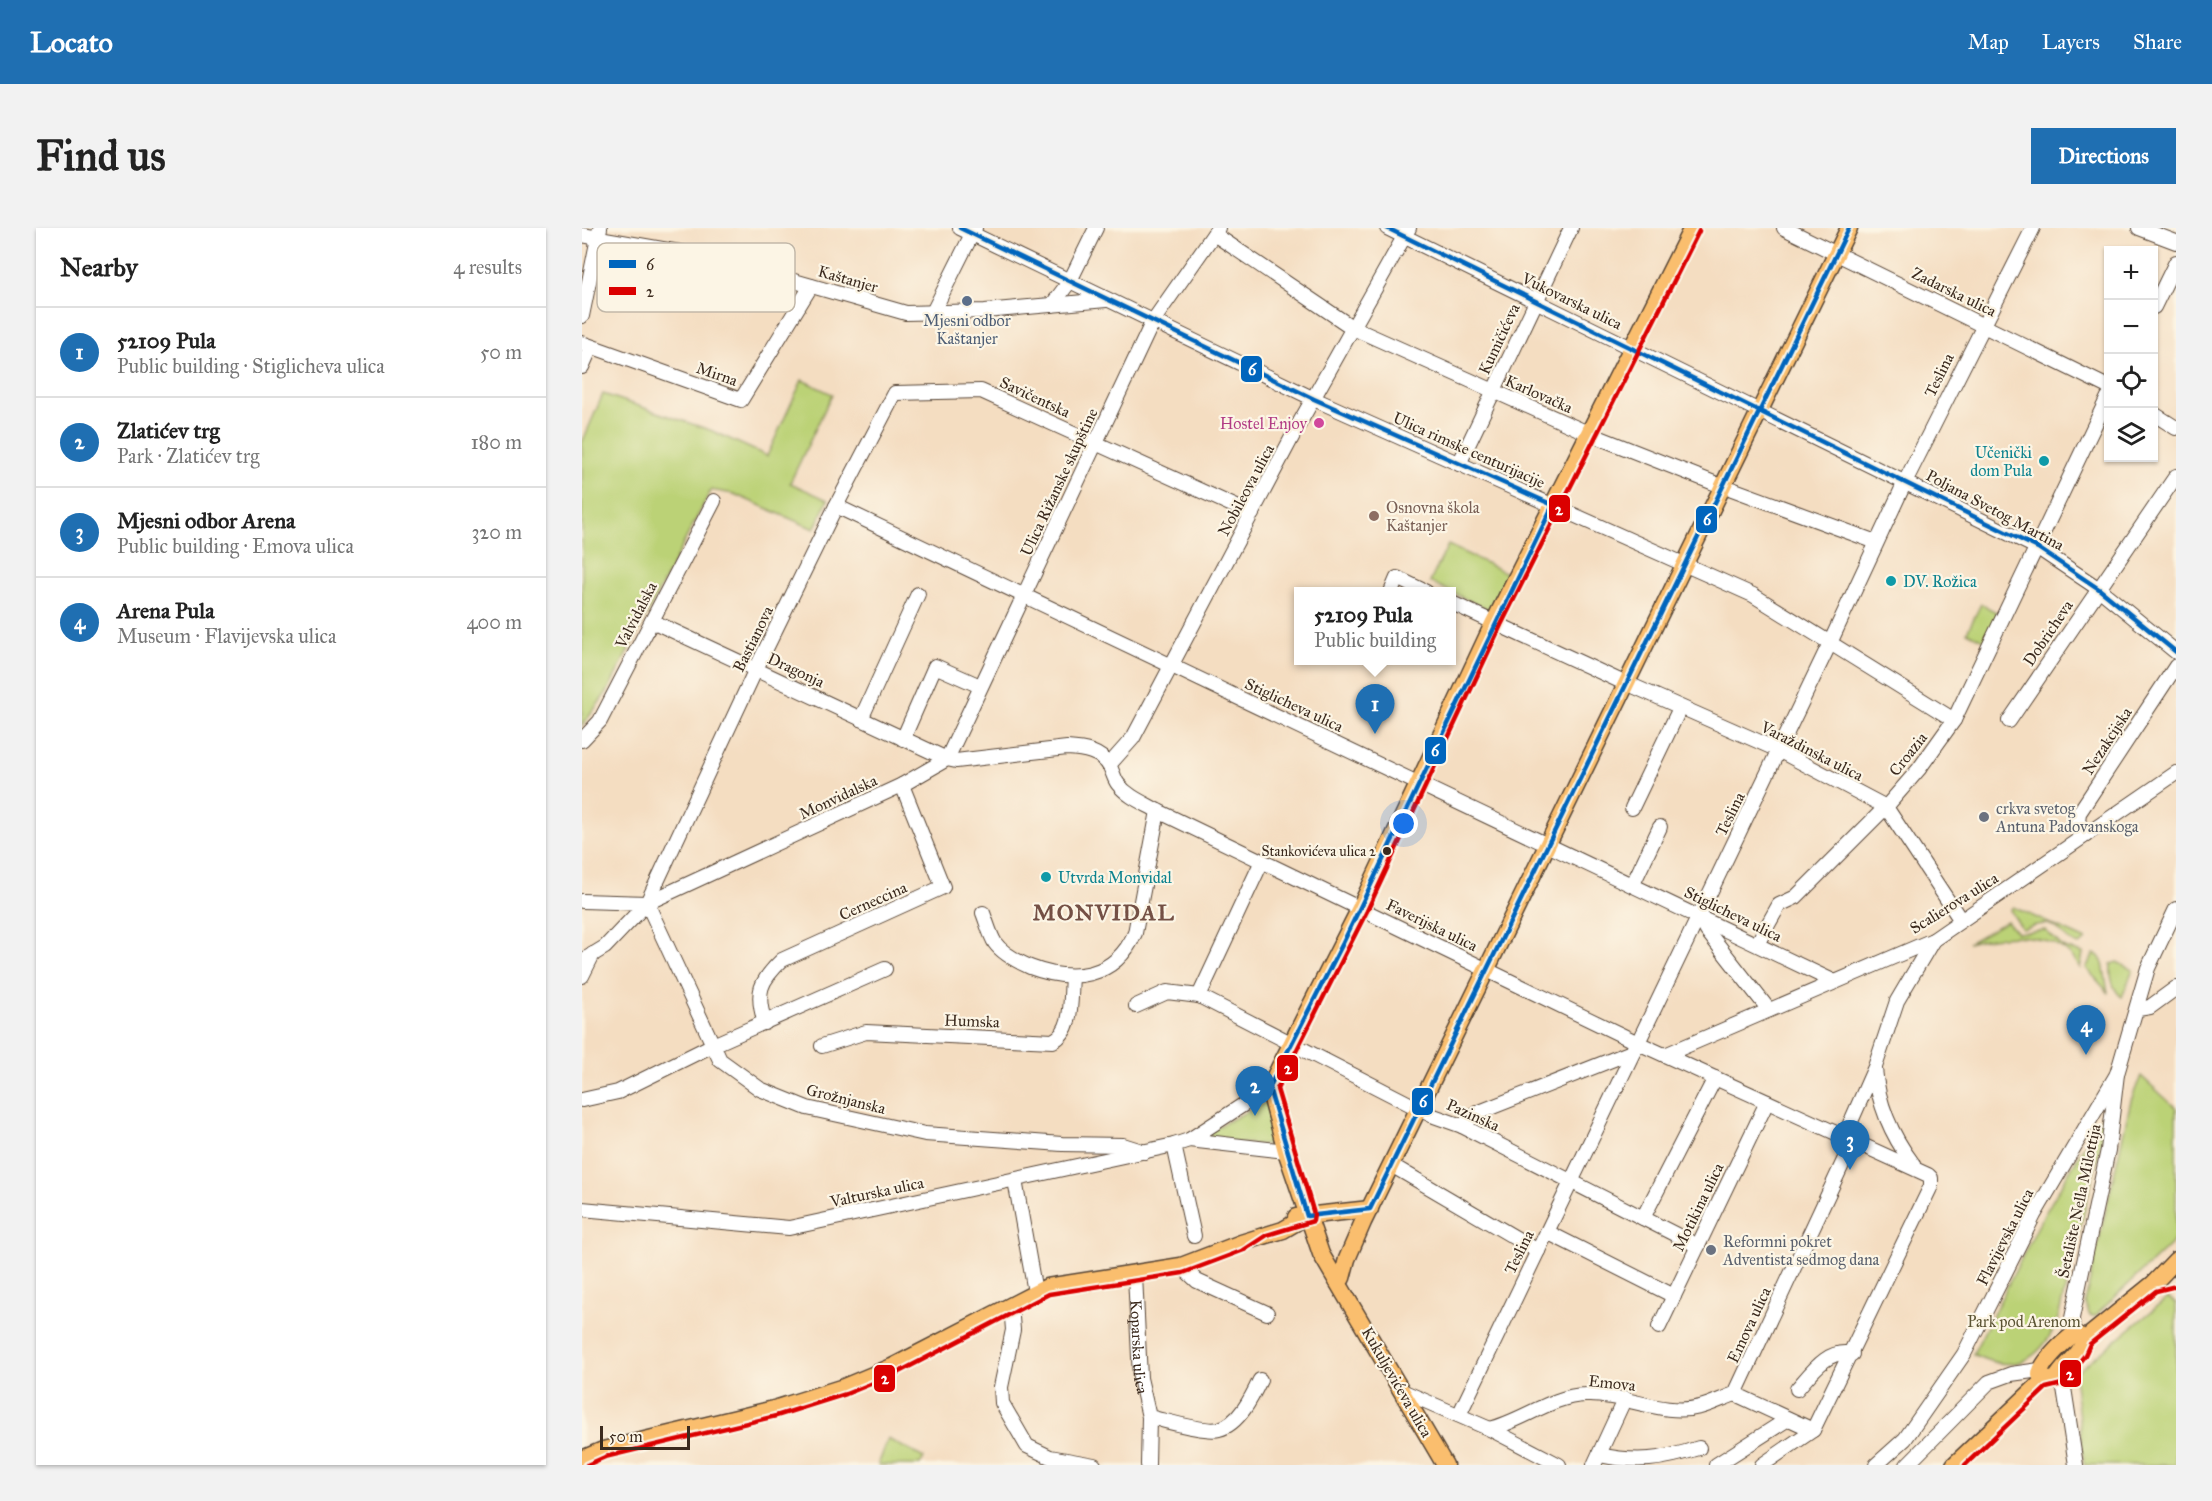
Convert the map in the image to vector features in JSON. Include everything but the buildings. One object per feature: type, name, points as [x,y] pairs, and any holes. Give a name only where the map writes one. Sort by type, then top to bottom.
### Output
[{"type":"main road","points":[[1370,1209],[1307,1216],[1269,1088],[1360,908],[1494,622],[1692,228]]},
{"type":"main road","points":[[1342,1278],[1347,1259],[1370,1209],[1850,228]]},
{"type":"main road","name":"Koparska ulica","points":[[582,1459],[603,1450],[774,1410],[844,1387],[892,1367],[1047,1287],[1181,1266],[1283,1230],[1307,1216]]},
{"type":"main road","name":"Koparska ulica","points":[[1242,1243],[1264,1228],[1288,1219],[1307,1216]]},
{"type":"main road","name":"Kukuljevićeva ulica","points":[[1307,1216],[1327,1267],[1349,1299],[1445,1465]]},
{"type":"main road","name":"Kukuljevićeva ulica","points":[[1307,1216],[1317,1224],[1326,1239],[1349,1299]]},
{"type":"main road","points":[[1283,1230],[1304,1234],[1317,1243]]},
{"type":"main road","points":[[1954,1465],[2046,1376],[2063,1367],[2078,1353],[2078,1337],[2153,1284],[2176,1260]]},
{"type":"main road","points":[[2153,1284],[2176,1278]]},
{"type":"street","points":[[1052,305],[1070,281],[1096,228]]},
{"type":"street","name":"Vukovarska ulica","points":[[1387,228],[1406,232],[1534,303],[1905,482]]},
{"type":"street","name":"Kumičićeva","points":[[1460,464],[1571,228]]},
{"type":"street","name":"Zadarska ulica","points":[[1784,228],[2104,385]]},
{"type":"street","name":"Teslina","points":[[1459,1415],[1830,644],[1905,482],[1982,325],[2033,228]]},
{"type":"street","points":[[2139,228],[2176,242]]},
{"type":"street","points":[[932,314],[969,230]]},
{"type":"street","name":"Ulica rimske centurijacije","points":[[969,230],[1314,399],[1758,598],[1954,720]]},
{"type":"street","name":"Ulica Rižanske skupštine","points":[[947,759],[1153,321],[1216,231]]},
{"type":"street","name":"Karlovačka","points":[[1216,231],[1353,328],[1590,434],[1714,483]]},
{"type":"street","name":"Nobileova ulica","points":[[1109,765],[1133,738],[1406,232]]},
{"type":"street","points":[[582,315],[599,233]]},
{"type":"street","name":"Kaštanjer","points":[[582,235],[599,233],[645,243]]},
{"type":"street","points":[[2157,300],[2176,262]]},
{"type":"street","name":"Kaštanjer","points":[[795,281],[902,312],[932,314],[1108,299]]},
{"type":"street","name":"Mirna","points":[[582,367],[586,345],[741,400],[811,286]]},
{"type":"street","name":"Savičentska","points":[[895,393],[981,390],[1252,514]]},
{"type":"street","name":"Bastianova","points":[[647,903],[756,669],[836,506],[895,393]]},
{"type":"street","name":"Croazia","points":[[1757,944],[1779,905],[1796,897],[1886,807],[1919,769],[1954,720],[2104,408]]},
{"type":"street","points":[[2158,417],[2176,428]]},
{"type":"street","name":"Dobricheva","points":[[2009,721],[2176,476]]},
{"type":"street","name":"Poljana Svetog Martina","points":[[1905,482],[2038,548],[2099,589],[2176,652]]},
{"type":"street","points":[[1732,489],[1876,542]]},
{"type":"street","name":"Valvidalska","points":[[582,740],[600,721],[714,501]]},
{"type":"street","name":"Stiglicheva ulica","points":[[836,506],[1419,781],[1835,981]]},
{"type":"street","points":[[1393,587],[1397,578],[1417,587]]},
{"type":"street","points":[[861,719],[918,594]]},
{"type":"street","points":[[1456,605],[1620,681]]},
{"type":"street","name":"Dragonja","points":[[652,621],[947,759]]},
{"type":"street","points":[[903,739],[935,666],[980,686]]},
{"type":"street","name":"Nezakcijska","points":[[2086,835],[2078,821],[2079,813],[2176,666]]},
{"type":"street","name":"Varaždinska ulica","points":[[1633,686],[1778,750],[1886,807],[1960,919]]},
{"type":"street","points":[[1632,808],[1680,708]]},
{"type":"street","name":"Monvidalska","points":[[582,901],[647,903],[902,785],[947,759],[956,761],[1067,748],[1084,749],[1096,754],[1109,765]]},
{"type":"street","name":"Faverijska ulica","points":[[1109,765],[1116,783],[1129,795],[1158,811],[1487,970],[1636,1047],[1665,1055],[1916,1167]]},
{"type":"street","name":"Scalierova ulica","points":[[1665,1055],[1932,940],[2176,773]]},
{"type":"street","name":"Cerneccina","points":[[765,1023],[759,1004],[765,976],[782,960],[943,887],[902,785]]},
{"type":"street","points":[[983,914],[996,944],[1020,963],[1048,974],[1072,978],[1105,969],[1128,948],[1139,916],[1158,811]]},
{"type":"street","points":[[1633,884],[1660,827]]},
{"type":"street","points":[[1199,996],[1262,861]]},
{"type":"street","points":[[582,976],[588,957],[605,947],[647,903]]},
{"type":"street","name":"Grožnjanska","points":[[647,903],[720,1060],[739,1076],[760,1089],[807,1108],[925,1134],[1123,1145],[1146,1153]]},
{"type":"street","name":"Flavijevska ulica","points":[[1876,1465],[1905,1439],[1964,1354],[2034,1215],[2117,1074],[2138,1009],[2148,968],[2176,909]]},
{"type":"street","points":[[1699,916],[1707,931],[1768,1010]]},
{"type":"street","name":"Emova ulica","points":[[1735,1394],[1849,1137],[1897,1001],[1932,940]]},
{"type":"street","points":[[582,1100],[618,1092],[713,1045],[885,969]]},
{"type":"street","name":"Humska","points":[[822,1046],[866,1032],[1053,1041],[1063,1036],[1068,1024],[1072,978]]},
{"type":"street","points":[[2138,1009],[2150,1007],[2176,988]]},
{"type":"street","name":"Pazinska","points":[[1136,1006],[1167,992],[1199,996],[1698,1246]]},
{"type":"street","points":[[1462,1126],[1478,1113],[1636,1047]]},
{"type":"street","points":[[1762,1465],[1813,1430],[1905,1245],[1931,1186],[1931,1178],[1916,1167],[1896,1139],[1876,1087],[1875,1067]]},
{"type":"street","name":"Šetalište Nella Milottija","points":[[2078,1337],[2072,1318],[2108,1150],[2117,1074]]},
{"type":"street","points":[[1643,1218],[1715,1078]]},
{"type":"street","points":[[1189,1140],[1269,1088]]},
{"type":"street","name":"Motikina ulica","points":[[1659,1327],[1767,1102]]},
{"type":"street","points":[[1189,1140],[1286,1151]]},
{"type":"street","name":"Valturska ulica","points":[[582,1209],[789,1228],[1146,1153],[1189,1140]]},
{"type":"street","points":[[1174,1145],[1194,1236]]},
{"type":"street","points":[[1393,1166],[1538,1251]]},
{"type":"street","points":[[1015,1180],[1035,1292]]},
{"type":"street","points":[[1546,1232],[1674,1296]]},
{"type":"street","points":[[1181,1266],[1197,1281],[1267,1313]]},
{"type":"street","name":"Koparska ulica","points":[[1135,1275],[1140,1378],[1149,1417],[1148,1465]]},
{"type":"street","points":[[1011,1305],[1013,1330],[1001,1387],[1002,1403],[1027,1446],[1050,1457],[1094,1465]]},
{"type":"street","points":[[1797,1389],[1832,1354],[1841,1352],[1852,1354]]},
{"type":"street","points":[[1907,1465],[1989,1382],[2011,1374],[2046,1376],[2064,1388],[2076,1465]]},
{"type":"street","name":"Koparska ulica","points":[[1149,1417],[1190,1427],[1219,1430],[1243,1410],[1260,1380]]},
{"type":"street","points":[[1402,1391],[1490,1429],[1540,1461],[1559,1465]]},
{"type":"street","name":"Emova","points":[[1490,1429],[1511,1424],[1540,1408],[1584,1394],[1625,1398],[1670,1408],[1699,1408],[1735,1394]]},
{"type":"street","points":[[1735,1394],[1813,1430]]},
{"type":"street","points":[[1625,1398],[1597,1460],[1648,1461],[1699,1448]]},
{"type":"street","points":[[1716,1465],[1788,1419]]},
{"type":"green space","points":[[802,380],[832,394],[790,483],[828,500],[814,529],[734,494],[711,490],[607,692],[582,726],[582,443],[603,394],[710,430],[767,456]]},
{"type":"green space","points":[[1448,545],[1509,574],[1491,611],[1456,594],[1456,587],[1441,587],[1430,582]]},
{"type":"green space","points":[[1981,604],[1998,613],[1985,641],[1967,632]]},
{"type":"green space","points":[[2013,907],[2086,940],[2080,945],[2075,943],[2047,924],[2022,929],[2010,910]]},
{"type":"green space","points":[[2007,921],[2017,933],[2045,930],[2064,948],[2083,953],[2080,968],[2071,955],[2045,940],[2013,936],[1968,943]]},
{"type":"green space","points":[[2094,954],[2099,956],[2103,963],[2108,992],[2086,968]]},
{"type":"green space","points":[[2117,962],[2133,970],[2122,997],[2116,990],[2111,977],[2111,964]]},
{"type":"green space","points":[[2141,1076],[2176,1108],[2176,1239],[2095,1316],[2090,1316],[2085,1303],[2087,1293],[2131,1100]]},
{"type":"green space","points":[[1268,1101],[1281,1146],[1212,1141],[1209,1131]]},
{"type":"green space","name":"Park pod Arenom","points":[[2111,1104],[2057,1322],[2050,1335],[2033,1355],[2024,1361],[2001,1363],[1973,1354],[2041,1220],[2108,1105]]},
{"type":"green space","points":[[2168,1298],[2176,1303],[2176,1465],[2084,1465],[2074,1374]]},
{"type":"green space","points":[[888,1439],[924,1458],[920,1465],[878,1465]]},
{"type":"transit line","name":"6","points":[[960,228],[1314,399],[1553,505],[1343,943],[1269,1088],[1307,1216],[1370,1209],[1849,228]]},
{"type":"transit line","name":"6","points":[[1387,228],[2038,548],[2099,589],[2176,652]]},
{"type":"transit line","name":"2","points":[[587,1465],[605,1457],[776,1416],[846,1394],[895,1374],[1049,1294],[1183,1273],[1244,1250],[1267,1235],[1313,1221],[1314,1214],[1277,1089],[1367,911],[1501,625],[1699,231]]},
{"type":"transit line","name":"2","points":[[1965,1465],[2046,1388],[2062,1384],[2085,1355],[2090,1344],[2156,1291],[2176,1286]]},
{"type":"place","name":"Mjesni odbor Kaštanjer","points":[[967,301]]},
{"type":"place","name":"Hostel Enjoy","points":[[1319,423]]},
{"type":"place","name":"Učenički dom Pula","points":[[2044,461]]},
{"type":"place","name":"Osnovna škola Kaštanjer","points":[[1374,516]]},
{"type":"place","name":"DV. Rožica","points":[[1891,581]]},
{"type":"place","name":"52109 Pula","points":[[1375,734]]},
{"type":"place","name":"crkva svetog Antuna Padovanskoga","points":[[1984,817]]},
{"type":"place","name":"Stankovićeva ulica 2","points":[[1387,851]]},
{"type":"place","name":"Utvrda Monvidal","points":[[1046,877]]},
{"type":"place","name":"Arena Pula","points":[[2086,1055]]},
{"type":"place","name":"Zlatićev trg","points":[[1255,1116]]},
{"type":"place","name":"Mjesni odbor Arena","points":[[1850,1170]]},
{"type":"place","name":"Reformni pokret Adventista sedmog dana","points":[[1711,1250]]},
{"type":"district","name":"MONVIDAL","points":[[1104,912]]}]
